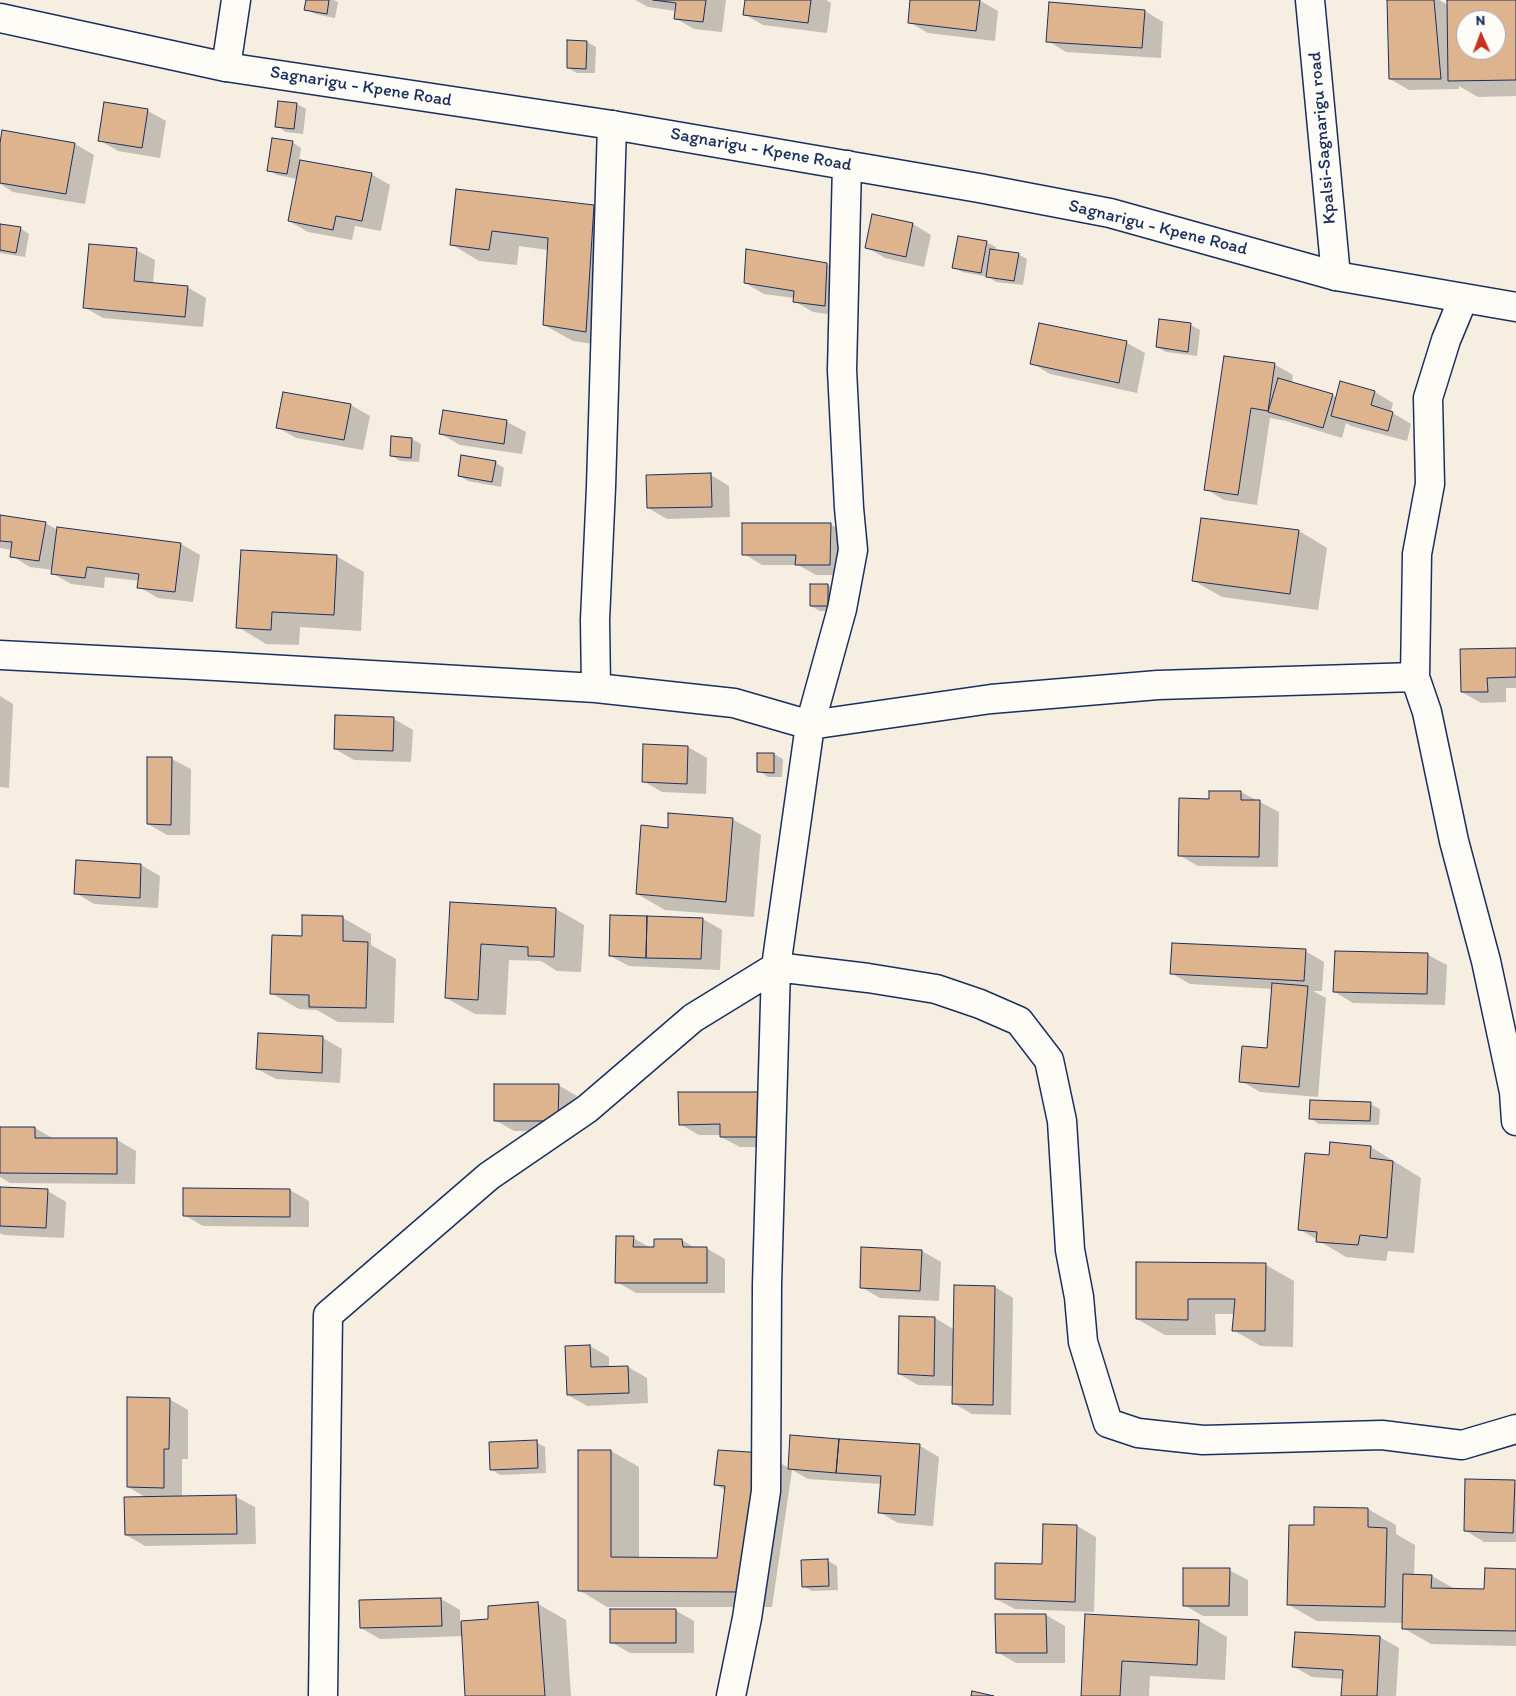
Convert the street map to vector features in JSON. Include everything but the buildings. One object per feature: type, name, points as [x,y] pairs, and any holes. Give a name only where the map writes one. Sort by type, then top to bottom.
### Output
[{"type":"street","points":[[226,67],[236,0]]},
{"type":"street","name":"Kpalsi-Sagnarigu road","points":[[1310,0],[1336,276]]},
{"type":"street","name":"Sagnarigu - Kpene Road","points":[[0,18],[226,67],[612,125],[847,165],[1110,213],[1336,276],[1516,307]]},
{"type":"street","points":[[596,688],[595,620],[612,125]]},
{"type":"street","points":[[731,1696],[747,1618],[766,1491],[767,1286],[776,967],[810,725],[842,609],[853,550],[842,370],[847,165]]},
{"type":"street","points":[[1463,299],[1446,340],[1428,398],[1430,484],[1417,554],[1415,676],[1427,712],[1454,841],[1486,961],[1514,1092],[1516,1121]]},
{"type":"street","points":[[0,655],[596,688],[734,703],[810,725],[991,699],[1158,685],[1415,676]]},
{"type":"street","points":[[323,1696],[328,1315],[489,1176],[587,1109],[693,1018],[776,967],[868,978],[936,989],[980,1004],[1019,1021],[1049,1060],[1062,1121],[1070,1250],[1079,1297],[1084,1342],[1108,1423],[1138,1433],[1202,1440],[1382,1435],[1462,1445],[1516,1429]]}]
